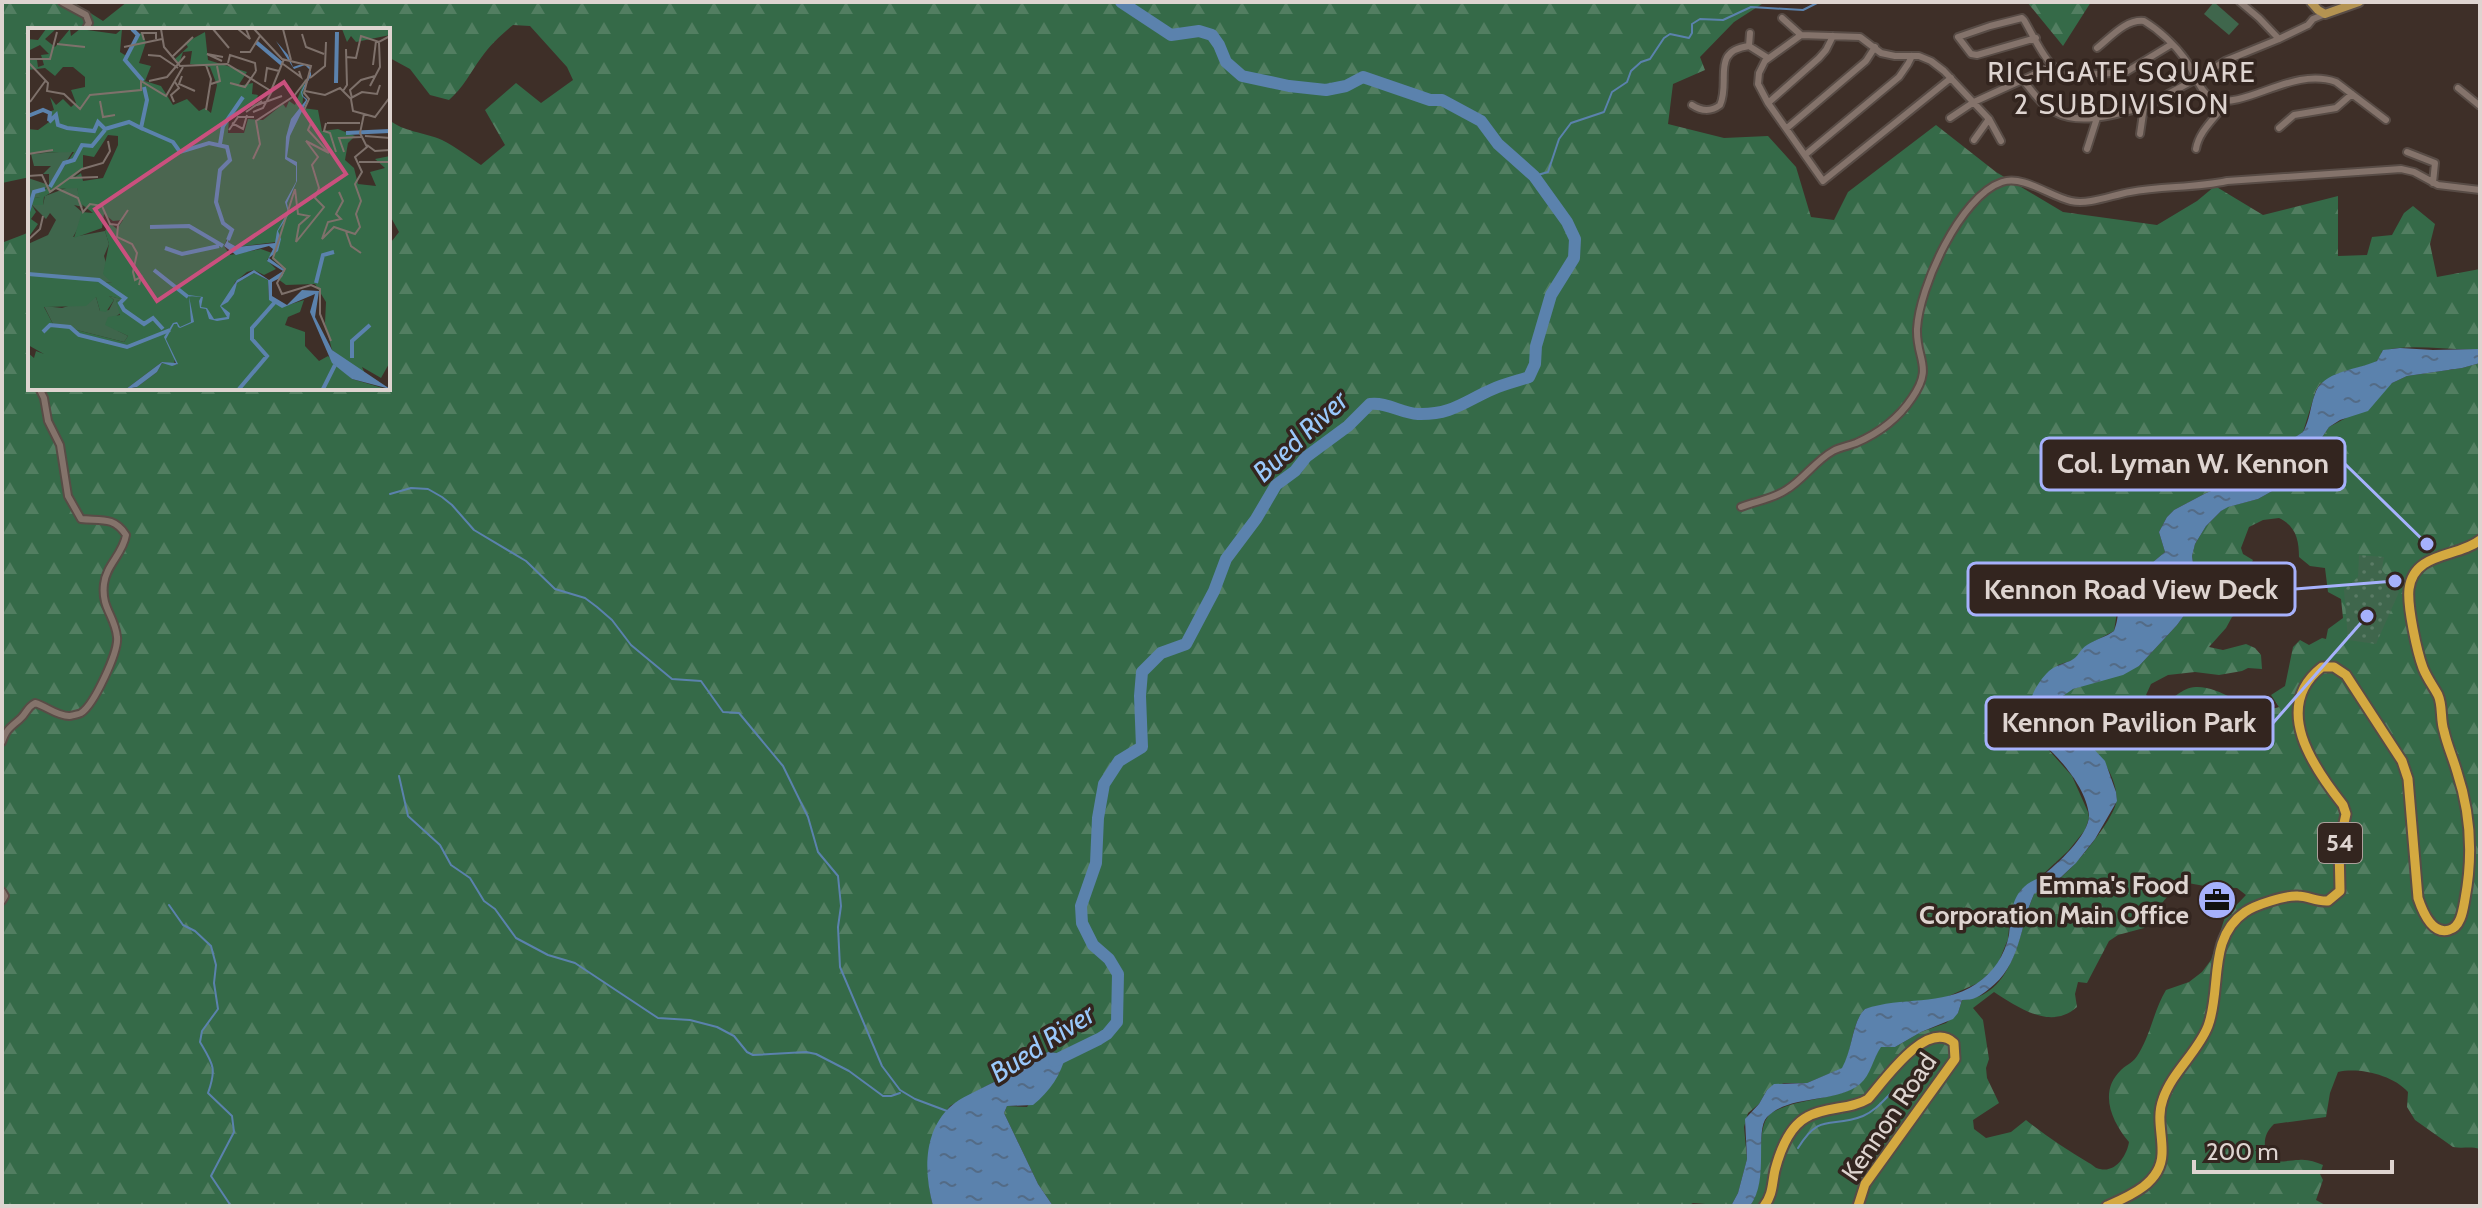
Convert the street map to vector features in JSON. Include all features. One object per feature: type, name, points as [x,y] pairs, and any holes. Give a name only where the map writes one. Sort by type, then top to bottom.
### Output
[{"type":"highway","name":"54","points":[[2107,1206],[2135,1193],[2157,1171],[2162,1157],[2159,1124],[2162,1102],[2209,1023],[2221,950],[2234,921],[2250,909],[2293,895],[2328,901],[2340,891],[2339,846],[2346,814],[2300,738],[2298,722],[2303,693],[2322,667],[2334,667],[2346,675],[2402,761],[2408,779],[2422,910],[2439,930],[2452,929],[2460,919],[2471,854],[2469,827],[2458,774],[2442,727],[2440,704],[2420,656],[2409,589],[2415,575],[2428,561],[2480,540]]},
{"type":"highway","name":"Kennon Road","points":[[1764,1206],[1772,1193],[1780,1153],[1803,1119],[1820,1112],[1861,1104],[1903,1056],[1936,1038],[1950,1039],[1954,1043],[1955,1059],[1865,1184],[1858,1206]]},
{"type":"main road","points":[[2311,2],[2325,14],[2359,2]]},
{"type":"street","points":[[62,2],[86,15],[89,23],[86,28]]},
{"type":"street","points":[[2240,2],[2279,39]]},
{"type":"street","points":[[2023,80],[2052,111],[2065,116],[2097,118],[2144,107],[2225,61],[2279,39],[2325,14]]},
{"type":"street","points":[[1782,18],[1801,35]]},
{"type":"street","points":[[2036,38],[1975,55],[1958,37],[2018,18],[2024,20],[2036,38],[2053,66],[2070,76],[2122,73],[2172,44]]},
{"type":"street","points":[[2097,48],[2127,24],[2139,19],[2150,24],[2172,44],[2184,57],[2202,89],[2212,98],[2227,101],[2289,82],[2320,78],[2336,82],[2386,120]]},
{"type":"street","points":[[1749,46],[1750,33]]},
{"type":"street","points":[[1951,78],[1823,181],[1768,103],[1757,81],[1768,58],[1801,35],[1860,37],[1888,56],[1919,56],[1938,65],[1951,78],[1974,102],[1989,119],[2001,141]]},
{"type":"street","points":[[1768,103],[1819,58],[1833,36]]},
{"type":"street","points":[[1692,105],[1700,110],[1709,110],[1720,105],[1724,91],[1722,68],[1733,51],[1749,46],[1768,58]]},
{"type":"street","points":[[1787,128],[1866,61],[1875,47]]},
{"type":"street","points":[[1805,155],[1899,77],[1912,56]]},
{"type":"street","points":[[1950,118],[1974,102],[2053,66]]},
{"type":"street","points":[[2458,88],[2480,106]]},
{"type":"street","points":[[2279,128],[2294,115],[2336,108],[2352,94]]},
{"type":"street","points":[[2196,149],[2202,131],[2227,101]]},
{"type":"street","points":[[2140,134],[2144,107]]},
{"type":"street","points":[[2087,149],[2097,118]]},
{"type":"street","points":[[1974,140],[1989,119]]},
{"type":"street","points":[[2407,152],[2436,164],[2433,183]]},
{"type":"street","points":[[1741,507],[1783,493],[1831,452],[1875,434],[1899,416],[1913,397],[1923,375],[1917,332],[1920,305],[1945,243],[1964,212],[1978,196],[1995,185],[2013,180],[2074,202],[2131,191],[2187,188],[2227,181],[2408,170],[2433,183],[2480,190]]},
{"type":"street","points":[[2,742],[6,731],[22,718],[27,707],[35,703],[58,714],[70,716],[81,713],[96,694],[115,653],[118,639],[111,616],[105,608],[104,583],[107,569],[124,545],[126,535],[114,523],[102,518],[81,519],[75,509],[68,496],[60,445],[48,421],[40,390]]},
{"type":"street","points":[[2,891],[5,896],[2,901]]},
{"type":"green space","points":[[2,2],[73,2],[103,21],[127,2],[1765,2],[1734,22],[1700,57],[1705,70],[1673,84],[1668,124],[1724,138],[1768,136],[1796,167],[1811,217],[1834,220],[1848,192],[1936,125],[1996,172],[2063,212],[2157,225],[2197,201],[2215,186],[2263,215],[2338,196],[2338,256],[2367,255],[2372,237],[2392,235],[2404,213],[2413,206],[2435,224],[2430,244],[2437,277],[2480,269],[2480,349],[2393,349],[2382,351],[2374,363],[2337,374],[2316,390],[2303,432],[2288,442],[2263,471],[2206,493],[2167,517],[2159,532],[2165,552],[2127,584],[2114,631],[2093,642],[2073,660],[2058,665],[2029,705],[2030,729],[2072,776],[2088,812],[2085,830],[2068,851],[2021,890],[2010,916],[2008,939],[1999,961],[1978,983],[1942,999],[1865,1009],[1857,1021],[1843,1068],[1807,1083],[1784,1083],[1767,1090],[1759,1104],[1748,1113],[1744,1127],[1747,1159],[1738,1193],[1731,1206],[1693,1203],[1687,1206],[1053,1206],[1038,1184],[1004,1113],[1007,1106],[1027,1107],[1066,1054],[1048,1052],[950,1106],[932,1141],[928,1167],[933,1206],[2,1206],[4,242],[28,233],[28,390],[390,390],[390,243],[399,232],[390,216],[390,120],[442,140],[481,165],[505,145],[485,110],[516,83],[541,103],[573,80],[567,67],[530,26],[513,25],[500,36],[449,100],[430,95],[410,69],[390,58],[390,28],[28,28],[28,177],[2,183]]},
{"type":"green space","points":[[2027,2],[2091,2],[2063,46]]},
{"type":"green space","points":[[2214,2],[2239,24],[2229,35],[2204,14]]},
{"type":"green space","points":[[2480,363],[2480,1149],[2453,1147],[2415,1120],[2407,1107],[2408,1092],[2394,1081],[2375,1074],[2346,1071],[2338,1072],[2326,1117],[2274,1124],[2265,1140],[2266,1154],[2272,1160],[2305,1160],[2323,1165],[2320,1174],[2323,1180],[2316,1200],[2327,1206],[1750,1206],[1759,1182],[1763,1128],[1773,1112],[1852,1089],[1866,1075],[1881,1046],[1895,1047],[1921,1032],[1946,1023],[1958,1013],[1962,1000],[1980,996],[1993,988],[2012,960],[2034,894],[2067,872],[2101,831],[2116,803],[2114,783],[2100,757],[2068,723],[2059,703],[2066,692],[2139,666],[2177,625],[2197,592],[2192,556],[2206,526],[2227,507],[2258,499],[2294,479],[2329,427],[2392,383],[2407,376]],"holes":[[[2279,518],[2295,534],[2299,557],[2310,566],[2325,568],[2328,592],[2341,599],[2343,618],[2328,629],[2326,639],[2309,645],[2300,640],[2293,647],[2285,686],[2271,695],[2279,707],[2257,708],[2217,691],[2196,687],[2163,701],[2146,695],[2151,684],[2168,675],[2195,672],[2219,675],[2248,668],[2262,669],[2261,655],[2246,644],[2223,650],[2209,647],[2232,617],[2251,604],[2256,584],[2251,564],[2253,560],[2243,554],[2241,548],[2249,527],[2263,520]],[[2188,883],[2237,888],[2246,895],[2225,917],[2211,960],[2202,972],[2189,982],[2166,990],[2139,1053],[2114,1079],[2110,1088],[2110,1107],[2117,1125],[2129,1142],[2120,1162],[2106,1170],[2097,1168],[2026,1120],[2011,1132],[1986,1138],[1974,1129],[1973,1120],[1999,1103],[1987,1078],[1989,1059],[1983,1020],[1973,1008],[1994,992],[2034,1014],[2045,1017],[2067,1014],[2077,1007],[2075,994],[2078,982],[2087,983],[2109,941],[2118,935],[2144,928],[2167,898]]]},
{"type":"green space","points":[[2359,555],[2384,557],[2382,570],[2399,592],[2376,644],[2348,640],[2344,590],[2358,577]]},
{"type":"water","points":[[2480,349],[2480,363],[2407,376],[2392,383],[2368,411],[2329,427],[2294,479],[2258,499],[2228,507],[2206,526],[2192,556],[2197,592],[2177,625],[2139,666],[2123,675],[2073,689],[2060,698],[2059,708],[2065,718],[2105,761],[2117,801],[2095,839],[2076,863],[2060,878],[2034,894],[2007,969],[1982,994],[1962,1000],[1953,1019],[1895,1047],[1881,1047],[1860,1084],[1838,1094],[1787,1105],[1767,1117],[1763,1124],[1761,1170],[1756,1195],[1750,1206],[1731,1206],[1738,1193],[1747,1159],[1745,1119],[1767,1090],[1774,1084],[1807,1083],[1842,1068],[1857,1021],[1865,1009],[1949,996],[1982,980],[2005,950],[2018,894],[2056,864],[2084,831],[2089,815],[2085,798],[2065,766],[2031,732],[2028,708],[2034,691],[2049,671],[2073,660],[2087,645],[2114,631],[2127,584],[2165,552],[2159,532],[2167,517],[2206,493],[2263,471],[2283,445],[2303,432],[2315,394],[2325,380],[2377,361],[2383,350]]},
{"type":"water","points":[[1048,1052],[1066,1054],[1050,1088],[1033,1105],[1007,1106],[1004,1113],[1038,1184],[1053,1206],[933,1206],[928,1180],[928,1154],[930,1141],[941,1117],[959,1100]]},
{"type":"waterway","name":"Bued River","points":[[1054,1061],[1099,1039],[1117,1022],[1118,974],[1109,959],[1093,945],[1082,923],[1081,906],[1096,863],[1098,818],[1104,784],[1119,761],[1142,747],[1142,672],[1161,653],[1186,644],[1214,591],[1226,559],[1256,519],[1276,485],[1370,404],[1430,414],[1529,377],[1535,364],[1536,346],[1551,295],[1574,258],[1575,239],[1567,222],[1534,176],[1498,144],[1481,121],[1442,100],[1430,100],[1363,77],[1346,86],[1326,90],[1242,76],[1226,62],[1212,35],[1199,31],[1171,35],[1121,2]]},
{"type":"waterway","points":[[1534,176],[1548,172],[1559,139],[1571,123],[1604,112],[1612,92],[1627,82],[1631,71],[1650,59],[1670,34],[1689,38],[1692,24],[1700,19],[1723,20],[1751,7],[1803,10],[1819,2]]},
{"type":"waterway","points":[[390,494],[411,488],[428,489],[442,497],[474,530],[526,561],[555,589],[585,598],[597,607],[612,620],[631,645],[672,679],[701,681],[723,712],[739,713],[783,766],[808,817],[818,852],[838,876],[840,967],[882,1066],[900,1090],[947,1111]]},
{"type":"waterway","points":[[399,776],[408,816],[440,845],[451,865],[470,878],[484,901],[495,909],[516,938],[548,955],[575,963],[658,1018],[690,1020],[717,1027],[734,1036],[753,1055],[816,1054],[849,1071],[883,1096],[900,1093]]},
{"type":"waterway","points":[[169,905],[183,925],[211,946],[216,965],[214,983],[218,1009],[202,1031],[200,1042],[212,1066],[208,1093],[232,1116],[234,1132],[211,1176],[231,1206]]},
{"type":"waterway","points":[[1798,1148],[1813,1129],[1863,1116],[1892,1092]]},
{"type":"place","name":"Col. Lyman W. Kennon","points":[[2427,544]]},
{"type":"place","name":"Kennon Road View Deck","points":[[2395,581]]},
{"type":"place","name":"Kennon Pavilion Park","points":[[2367,616]]},
{"type":"place","name":"Emma's Food Corporation Main Office","points":[[2217,900]]},
{"type":"district","name":"RICHGATE SQUARE 2 SUBDIVISION","points":[[2122,88]]}]
